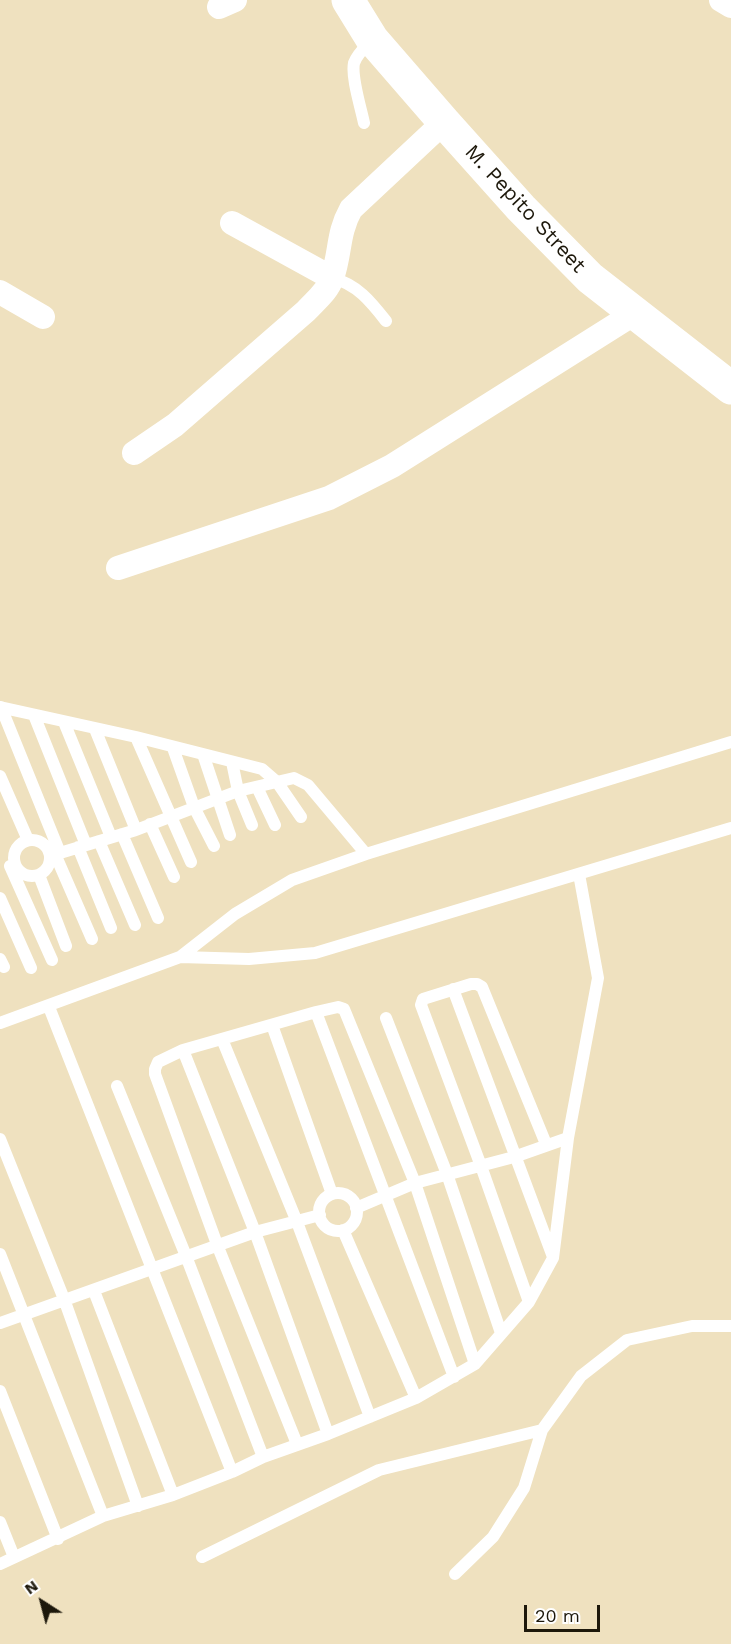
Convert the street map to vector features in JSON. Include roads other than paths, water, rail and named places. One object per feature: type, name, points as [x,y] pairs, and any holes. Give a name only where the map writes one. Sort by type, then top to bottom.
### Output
[{"type":"street","name":"M. Pepito Street","points":[[348,0],[372,39],[444,122],[521,208],[590,278],[731,388]]},
{"type":"street","points":[[721,0],[731,6]]},
{"type":"street","points":[[134,453],[175,425],[306,311],[325,291],[332,278],[342,224],[351,209],[444,122]]},
{"type":"street","points":[[232,223],[332,278]]},
{"type":"street","points":[[0,292],[43,317]]},
{"type":"street","points":[[118,568],[329,498],[392,466],[635,313]]},
{"type":"lane","points":[[364,123],[354,74],[354,63],[372,39]]},
{"type":"lane","points":[[332,278],[341,280],[363,294],[386,321]]},
{"type":"lane","points":[[1,707],[136,737],[262,769],[277,782],[301,817]]},
{"type":"lane","points":[[1,707],[55,854],[92,939]]},
{"type":"lane","points":[[34,715],[111,927]]},
{"type":"lane","points":[[64,722],[111,838],[135,925]]},
{"type":"lane","points":[[94,729],[136,830]]},
{"type":"lane","points":[[136,737],[191,862]]},
{"type":"lane","points":[[0,1023],[49,1007],[180,957],[235,914],[292,880],[366,854],[731,742]]},
{"type":"lane","points":[[173,748],[194,807],[214,846]]},
{"type":"lane","points":[[203,754],[230,834]]},
{"type":"lane","points":[[232,762],[238,791],[252,825]]},
{"type":"lane","points":[[0,776],[28,840]]},
{"type":"lane","points":[[6,866],[27,876],[39,875],[48,867],[55,854],[136,830],[238,791],[294,778],[308,785],[366,854]]},
{"type":"lane","points":[[257,787],[275,825]]},
{"type":"lane","points":[[150,824],[174,877]]},
{"type":"lane","points":[[180,957],[249,959],[315,953],[731,828]]},
{"type":"lane","points":[[111,838],[158,918]]},
{"type":"lane","points":[[6,866],[17,846],[28,840],[40,841],[55,854]]},
{"type":"lane","points":[[6,866],[52,960]]},
{"type":"lane","points":[[0,1564],[58,1539],[103,1516],[173,1495],[263,1457],[328,1434],[416,1398],[475,1364],[529,1302],[553,1258],[568,1138],[598,978],[579,874]]},
{"type":"lane","points":[[39,875],[66,946]]},
{"type":"lane","points":[[0,898],[31,968]]},
{"type":"lane","points":[[529,1302],[421,1005],[423,999],[471,984],[482,987],[546,1144]]},
{"type":"lane","points":[[453,989],[553,1258]]},
{"type":"lane","points":[[49,1007],[232,1472]]},
{"type":"lane","points":[[297,1444],[218,1246],[155,1074],[158,1062],[183,1050],[316,1012],[338,1007],[344,1009],[415,1183],[475,1364]]},
{"type":"lane","points":[[316,1012],[454,1377]]},
{"type":"lane","points":[[386,1018],[447,1174],[501,1333]]},
{"type":"lane","points":[[272,1025],[332,1194]]},
{"type":"lane","points":[[222,1040],[297,1222],[370,1417]]},
{"type":"lane","points":[[183,1050],[255,1232],[328,1434]]},
{"type":"lane","points":[[117,1086],[186,1256],[263,1457]]},
{"type":"lane","points":[[356,1208],[384,1194],[415,1183],[514,1157],[568,1138]]},
{"type":"lane","points":[[0,1139],[64,1299],[138,1506]]},
{"type":"lane","points":[[338,1193],[350,1197],[356,1208],[355,1220],[343,1230],[330,1229],[321,1221],[322,1203],[332,1194],[338,1193]]},
{"type":"lane","points":[[0,1323],[64,1299],[152,1271],[186,1256],[255,1232],[320,1215]]},
{"type":"lane","points":[[343,1230],[416,1398]]},
{"type":"lane","points":[[0,1254],[103,1516]]},
{"type":"lane","points":[[94,1291],[173,1495]]},
{"type":"lane","points":[[455,1574],[494,1537],[524,1488],[542,1431],[580,1376],[627,1340],[692,1326],[731,1326]]},
{"type":"lane","points":[[0,1391],[58,1539]]},
{"type":"lane","points":[[202,1557],[379,1470],[542,1431]]},
{"type":"lane","points":[[0,1522],[14,1557]]}]
